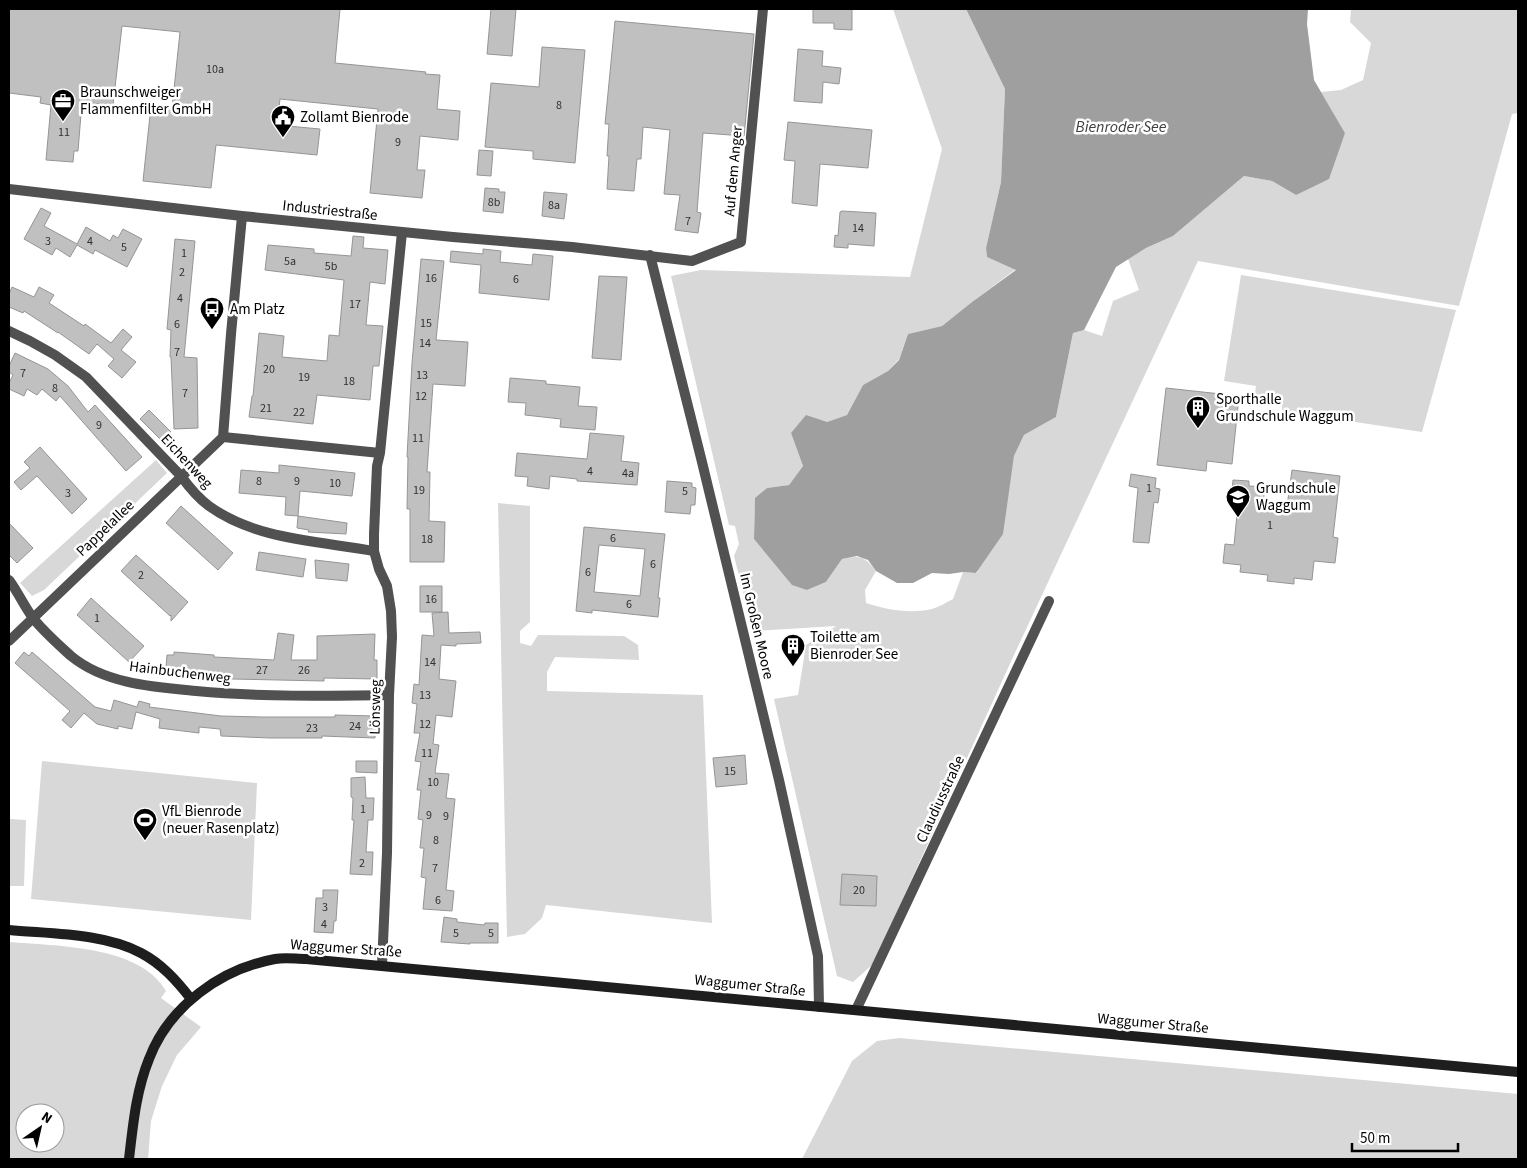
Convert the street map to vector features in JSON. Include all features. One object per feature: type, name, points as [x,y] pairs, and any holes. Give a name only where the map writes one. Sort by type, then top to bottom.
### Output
[{"type":"street","name":"Auf dem Anger","points":[[650,255],[692,261],[741,242],[763,9]]},
{"type":"street","name":"Industriestraße","points":[[9,189],[242,216],[650,255]]},
{"type":"street","points":[[242,216],[223,437],[380,453],[402,232]]},
{"type":"street","name":"Im Großen Moore","points":[[650,255],[701,458],[816,947],[818,956],[819,1006]]},
{"type":"street","name":"Eichenweg","points":[[9,331],[55,355],[86,377],[194,492],[210,506],[228,517],[254,529],[283,536],[374,551]]},
{"type":"street","name":"Pappelallee","points":[[9,641],[223,437]]},
{"type":"street","name":"Lönsweg","points":[[380,453],[377,466],[374,551],[387,586],[391,611],[392,637],[389,695],[387,853],[382,965]]},
{"type":"street","name":"Hainbuchenweg","points":[[9,580],[33,618],[72,656],[85,665],[110,677],[137,684],[165,688],[262,696],[389,695]]},
{"type":"street","name":"Claudiusstraße","points":[[856,1010],[1050,601]]},
{"type":"street","points":[[9,930],[91,938],[127,946],[148,957],[166,970],[191,999]]},
{"type":"street","name":"Waggumer Straße","points":[[129,1159],[134,1111],[140,1088],[154,1048],[170,1023],[191,999],[225,975],[244,967],[277,959],[306,958],[1518,1072]]},
{"type":"shaded area","points":[[893,9],[966,9],[1005,89],[1001,182],[986,248],[987,257],[1016,269],[942,326],[908,334],[899,359],[888,371],[863,385],[847,415],[791,433],[803,466],[789,485],[767,488],[755,499],[754,539],[807,590],[826,582],[842,559],[862,558],[876,571],[865,590],[866,603],[882,608],[907,611],[932,609],[953,599],[963,572],[977,573],[1009,486],[1014,456],[1024,435],[1056,417],[1073,333],[1084,330],[1102,336],[1113,301],[1139,290],[1128,259],[1146,248],[1173,236],[1244,176],[1272,181],[1296,195],[1345,133],[1321,92],[1341,90],[1363,80],[1371,43],[1350,22],[1351,9],[1518,9],[1518,113],[1512,114],[1459,306],[1198,261],[1014,655],[873,964],[853,982],[837,976],[774,699],[798,695],[806,645],[836,626],[753,631],[734,556],[739,544],[735,526],[729,525],[671,276],[701,270],[910,277],[942,149]]},
{"type":"shaded area","points":[[1241,275],[1456,310],[1422,432],[1282,411],[1282,403],[1254,399],[1256,386],[1224,381]]},
{"type":"shaded area","points":[[156,460],[167,473],[44,590],[32,596],[20,583]]},
{"type":"shaded area","points":[[498,503],[530,506],[530,622],[520,631],[520,643],[531,646],[538,635],[624,636],[638,645],[639,660],[555,657],[547,672],[547,691],[703,695],[712,923],[546,905],[542,918],[525,934],[507,937]]},
{"type":"shaded area","name":"VfL Bienrode (neuer Rasenplatz)","points":[[42,761],[257,783],[251,920],[31,899]]},
{"type":"shaded area","points":[[9,819],[26,820],[24,886],[9,886]]},
{"type":"shaded area","points":[[9,942],[72,947],[117,956],[137,964],[154,976],[166,991],[161,998],[201,1027],[177,1055],[162,1086],[151,1121],[148,1159],[9,1159]]},
{"type":"shaded area","points":[[899,1038],[1518,1094],[1518,1159],[802,1159],[852,1061],[877,1041]]},
{"type":"water","name":"Bienroder See","points":[[966,9],[1308,9],[1307,24],[1314,80],[1345,133],[1329,179],[1296,195],[1272,181],[1244,176],[1173,236],[1146,248],[1116,267],[1084,330],[1073,333],[1056,417],[1024,435],[1014,456],[1003,534],[976,573],[932,573],[913,583],[897,583],[876,571],[868,560],[857,556],[842,559],[826,582],[807,590],[792,585],[754,539],[755,498],[767,488],[789,485],[803,466],[791,433],[806,415],[827,422],[847,415],[863,385],[888,371],[899,360],[908,334],[942,326],[1016,270],[987,257],[986,248],[1001,182],[1005,89]]},
{"type":"building","points":[[9,9],[340,9],[335,63],[440,75],[437,109],[460,111],[458,140],[420,136],[417,170],[425,170],[422,198],[370,193],[378,109],[280,99],[277,125],[320,129],[317,155],[216,145],[211,188],[143,181],[151,106],[172,108],[180,32],[122,26],[113,105],[82,102],[78,151],[74,151],[73,162],[46,160],[51,105],[40,103],[41,97],[9,93]]},
{"type":"building","points":[[491,9],[516,9],[512,56],[487,54]]},
{"type":"building","points":[[813,9],[852,9],[852,30],[834,29],[834,23],[813,23]]},
{"type":"building","points":[[615,21],[754,34],[744,136],[703,133],[697,212],[701,213],[698,233],[675,230],[680,195],[664,194],[670,130],[643,127],[641,159],[637,159],[634,191],[607,189],[609,124],[605,124]]},
{"type":"building","points":[[542,47],[585,50],[575,163],[533,159],[533,151],[485,147],[491,83],[539,87]]},
{"type":"building","points":[[798,49],[823,51],[822,66],[841,68],[839,84],[823,82],[822,103],[794,101]]},
{"type":"building","points":[[788,122],[872,130],[868,168],[820,164],[817,206],[792,203],[795,161],[784,160]]},
{"type":"building","points":[[479,150],[493,151],[491,176],[477,175]]},
{"type":"building","points":[[485,188],[499,189],[499,192],[505,192],[503,213],[483,211]]},
{"type":"building","points":[[544,192],[567,194],[564,219],[542,216]]},
{"type":"building","points":[[41,208],[51,213],[44,226],[77,244],[86,227],[110,241],[113,235],[118,238],[123,229],[142,239],[127,267],[95,250],[93,254],[77,245],[70,257],[56,248],[52,255],[24,239]]},
{"type":"building","points":[[840,212],[876,213],[874,246],[848,244],[848,248],[834,247],[835,235],[838,236]]},
{"type":"building","points":[[353,236],[364,237],[363,248],[388,250],[385,284],[370,282],[366,325],[383,326],[379,366],[373,366],[370,400],[317,395],[313,424],[249,417],[259,333],[284,336],[282,357],[327,361],[329,335],[339,336],[344,280],[265,270],[268,245],[314,249],[314,253],[351,256]]},
{"type":"building","points":[[175,239],[195,241],[184,357],[197,358],[198,428],[174,429],[170,357],[171,330],[167,329]]},
{"type":"building","points":[[483,249],[501,251],[500,262],[532,265],[533,254],[553,256],[549,300],[479,293],[481,265],[450,262],[451,251],[483,254]]},
{"type":"building","points":[[421,259],[444,261],[436,340],[468,342],[465,386],[433,384],[427,472],[430,472],[429,521],[445,522],[444,562],[410,562],[410,509],[407,509],[407,457],[412,363]]},
{"type":"building","points":[[599,276],[627,277],[621,360],[592,358]]},
{"type":"building","points":[[12,287],[34,297],[39,287],[54,295],[49,303],[84,326],[85,324],[111,343],[123,329],[132,337],[121,350],[136,362],[122,378],[108,366],[114,359],[97,344],[89,354],[24,311],[23,313],[9,307],[9,294]]},
{"type":"building","points":[[15,353],[48,369],[68,386],[88,412],[95,405],[142,457],[126,471],[60,396],[56,401],[42,389],[37,395],[27,389],[24,396],[9,389],[9,383],[13,375],[9,372],[9,366]]},
{"type":"building","points":[[510,378],[546,381],[546,384],[580,387],[578,406],[597,407],[595,430],[560,427],[561,419],[525,415],[526,403],[508,402]]},
{"type":"building","name":"Sporthalle Grundschule Waggum","points":[[1166,388],[1239,396],[1232,464],[1207,461],[1206,471],[1157,465]]},
{"type":"building","points":[[149,410],[171,432],[162,441],[140,419]]},
{"type":"building","points":[[590,433],[624,436],[621,461],[639,463],[637,485],[577,481],[577,479],[550,476],[549,489],[527,486],[528,477],[515,476],[517,453],[587,459]]},
{"type":"building","points":[[40,447],[87,499],[72,514],[37,476],[21,490],[14,482],[30,468],[24,462]]},
{"type":"building","points":[[279,465],[355,473],[352,496],[300,491],[298,516],[285,515],[286,497],[239,493],[241,470],[279,473]]},
{"type":"building","name":"Grundschule Waggum","points":[[1292,470],[1340,476],[1333,537],[1338,538],[1335,563],[1314,561],[1312,580],[1294,578],[1294,584],[1267,581],[1268,575],[1240,572],[1241,565],[1223,563],[1225,544],[1234,545],[1239,494],[1232,493],[1233,480],[1249,481],[1249,486],[1265,487],[1263,502],[1287,506]]},
{"type":"building","points":[[1131,474],[1156,478],[1155,488],[1160,489],[1158,503],[1154,502],[1149,543],[1133,542],[1138,488],[1129,486]]},
{"type":"building","points":[[667,481],[692,483],[692,487],[696,488],[695,505],[691,505],[690,514],[665,512]]},
{"type":"building","points":[[181,506],[233,553],[218,570],[166,523]]},
{"type":"building","points":[[298,516],[347,523],[346,534],[308,532],[309,530],[297,528]]},
{"type":"building","points":[[9,523],[33,548],[17,563],[9,555]]},
{"type":"building","points":[[584,527],[665,534],[658,598],[660,598],[658,617],[592,610],[592,613],[576,611]],"holes":[[[599,545],[645,549],[640,596],[594,592]]]},
{"type":"building","points":[[259,552],[306,559],[303,577],[256,570]]},
{"type":"building","points":[[136,555],[188,602],[171,621],[171,615],[121,571]]},
{"type":"building","points":[[315,560],[349,564],[347,581],[316,578]]},
{"type":"building","points":[[420,586],[442,586],[442,612],[420,612]]},
{"type":"building","points":[[91,598],[144,646],[129,662],[77,615]]},
{"type":"building","points":[[448,612],[449,633],[480,632],[481,643],[456,644],[456,646],[441,645],[439,679],[456,681],[452,717],[436,715],[433,744],[439,745],[435,773],[449,774],[446,798],[455,799],[446,890],[454,891],[452,911],[423,909],[426,878],[421,877],[424,848],[420,848],[423,820],[418,819],[421,790],[417,790],[421,762],[415,761],[420,733],[414,733],[417,704],[412,703],[414,684],[419,685],[422,635],[434,636],[432,613]]},
{"type":"building","points":[[278,633],[294,635],[291,660],[317,660],[317,636],[375,634],[374,660],[377,660],[377,679],[324,678],[324,681],[232,679],[172,674],[173,668],[166,667],[167,655],[174,655],[174,652],[214,655],[214,657],[274,660]]},
{"type":"building","points":[[24,652],[29,656],[32,652],[95,707],[111,711],[114,700],[137,707],[139,701],[150,704],[149,707],[221,716],[376,716],[375,738],[221,736],[220,729],[199,727],[199,733],[159,728],[160,719],[136,712],[132,729],[118,726],[118,729],[97,724],[84,713],[71,728],[62,720],[70,711],[15,663]]},
{"type":"building","points":[[745,755],[747,784],[716,787],[713,758]]},
{"type":"building","points":[[356,761],[377,761],[377,773],[356,772]]},
{"type":"building","points":[[365,777],[366,798],[374,798],[373,820],[368,820],[366,852],[373,852],[372,875],[350,874],[354,820],[352,820],[353,798],[351,797],[351,778]]},
{"type":"building","points":[[842,874],[877,876],[876,906],[840,905]]},
{"type":"building","points":[[323,890],[338,890],[336,921],[334,921],[333,933],[314,932],[316,898],[323,898]]},
{"type":"building","points":[[444,917],[457,919],[457,922],[484,925],[485,923],[498,923],[498,943],[441,942]]},
{"type":"place","name":"Braunschweiger Flammenfilter GmbH","points":[[63,122]]},
{"type":"place","name":"Zollamt Bienrode","points":[[283,138]]},
{"type":"place","name":"Am Platz","points":[[212,330]]},
{"type":"place","name":"Sporthalle Grundschule Waggum","points":[[1198,429]]},
{"type":"place","name":"Grundschule Waggum","points":[[1238,518]]},
{"type":"place","name":"Toilette am Bienroder See","points":[[793,667]]},
{"type":"place","name":"VfL Bienrode (neuer Rasenplatz)","points":[[145,841]]}]
